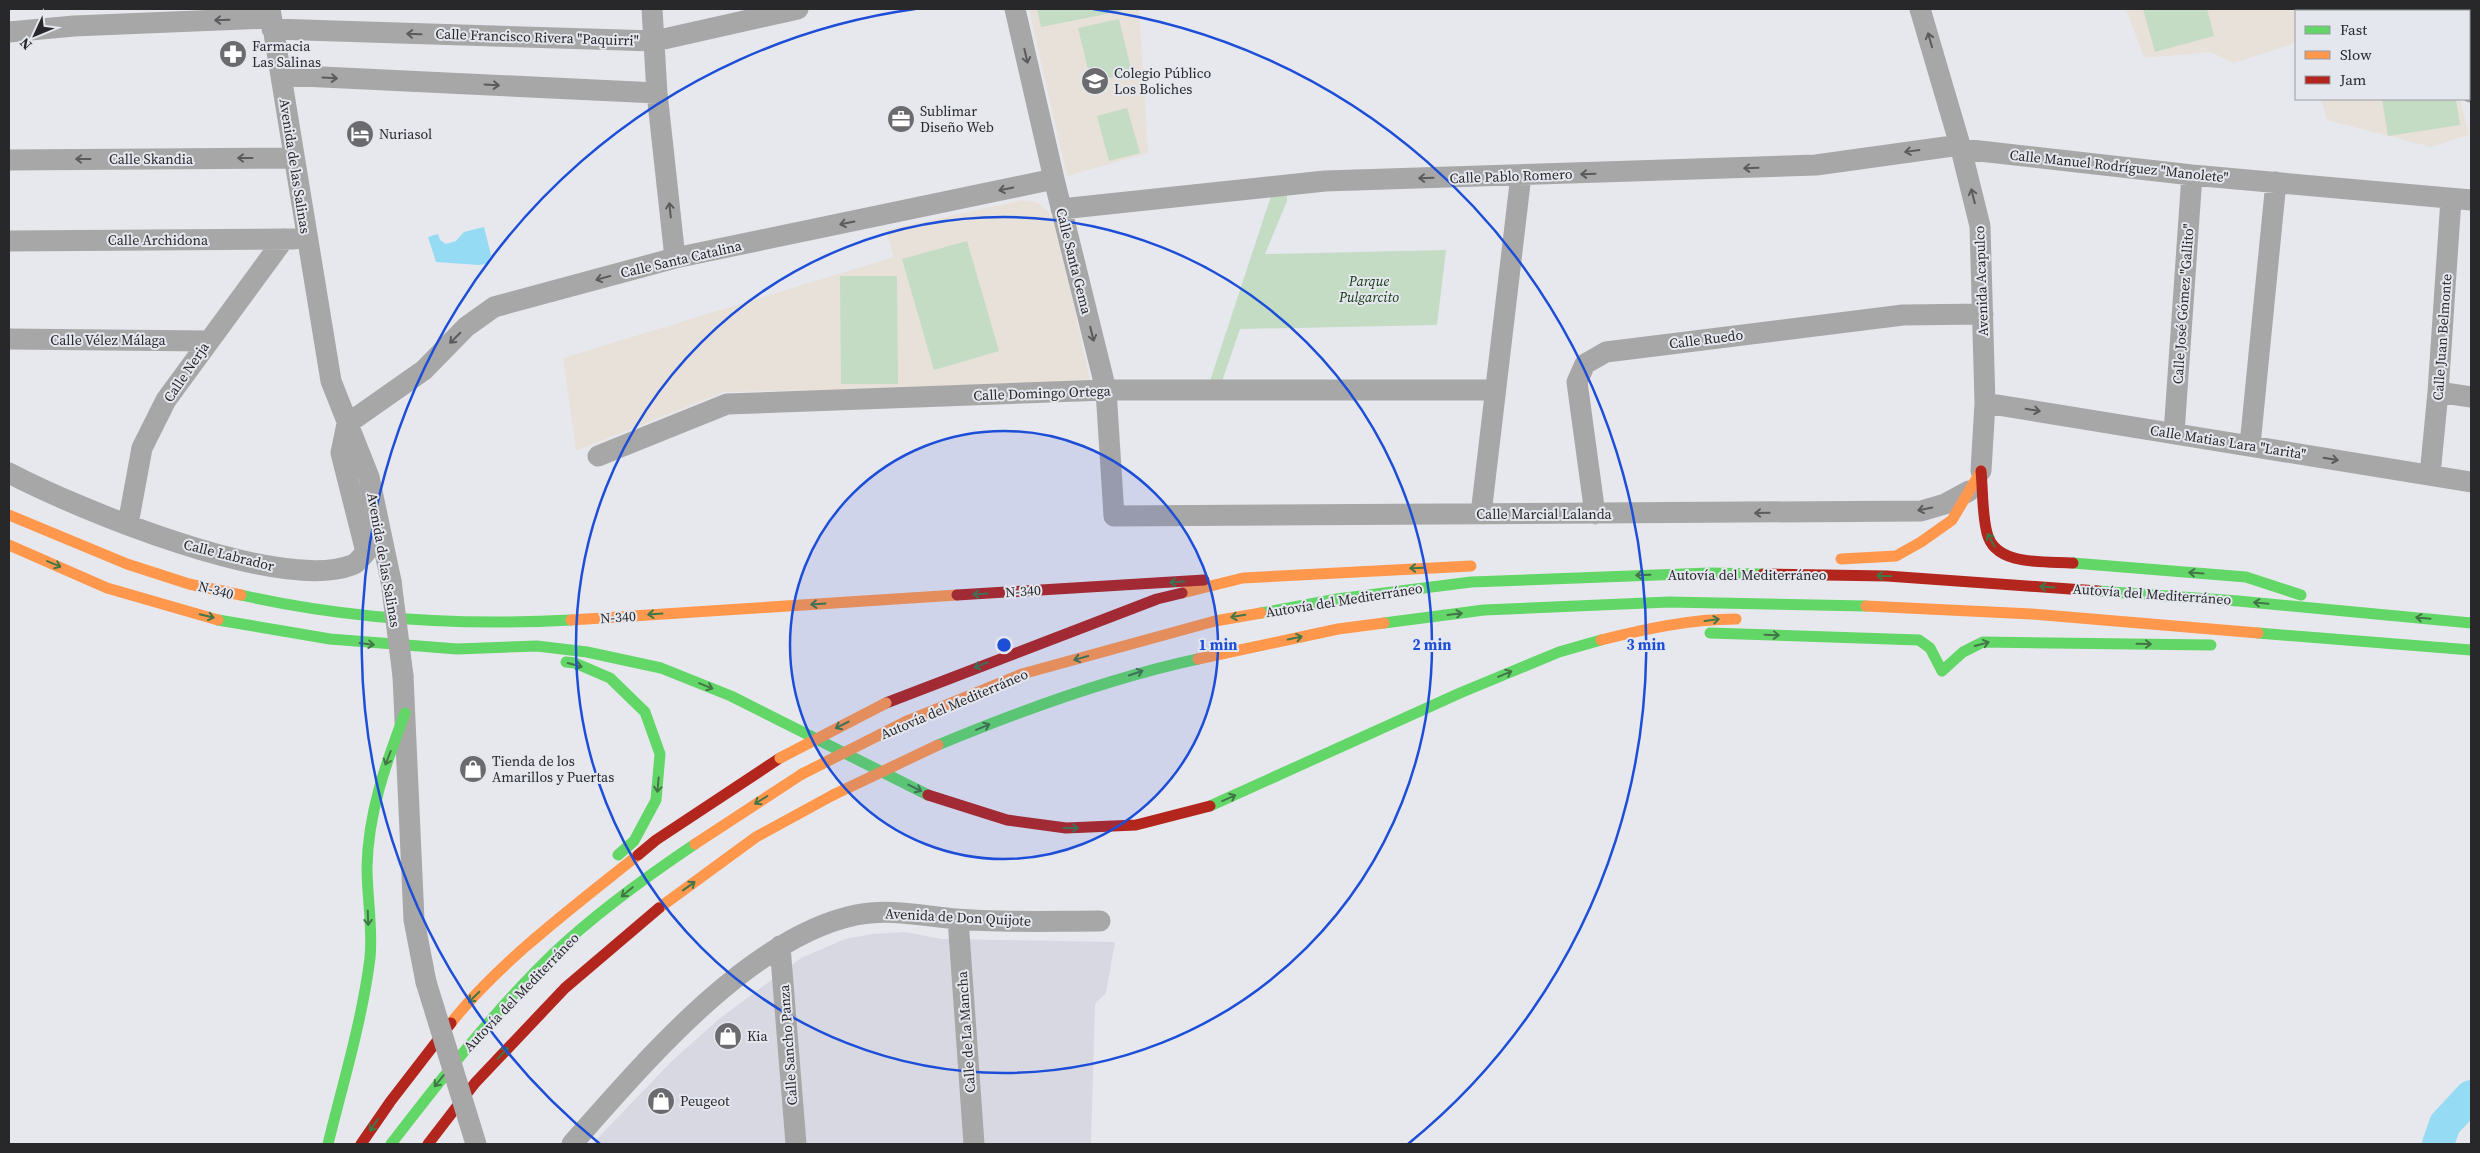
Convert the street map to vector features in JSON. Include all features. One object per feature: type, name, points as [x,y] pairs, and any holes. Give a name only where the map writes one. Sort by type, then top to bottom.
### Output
[{"type":"main road","points":[[1827,559],[1896,556],[1921,542],[1952,520],[1981,471]]},
{"type":"main road","points":[[1981,471],[1987,535],[1998,552],[2016,559],[2246,577],[2345,610]]},
{"type":"main road","name":"N-340","points":[[9,515],[127,564],[190,584],[294,607],[417,620],[547,621],[1243,578]]},
{"type":"main road","name":"N-340","points":[[9,545],[119,593],[182,611],[284,633],[319,638],[380,645],[457,649]]},
{"type":"main road","points":[[1768,574],[1799,563]]},
{"type":"main road","points":[[1640,564],[1709,573]]},
{"type":"main road","points":[[361,1144],[390,1102],[463,1008],[509,963],[585,896],[656,840],[780,758],[886,703],[1158,599],[1243,578],[1485,565]]},
{"type":"main road","name":"Autovía del Mediterráneo","points":[[391,1144],[470,1044],[563,945],[640,880],[802,774],[907,721],[1022,674],[1215,620],[1337,599],[1471,582],[1709,573],[1887,576],[2010,584],[2345,610],[2471,623]]},
{"type":"main road","name":"Autovía del Mediterráneo","points":[[428,1144],[475,1083],[565,988],[655,911],[748,843],[833,795],[938,746],[1003,718],[1147,670],[1338,629],[1484,610],[1669,602],[1837,604],[2032,614],[2471,650]]},
{"type":"main road","points":[[1878,619],[1937,610]]},
{"type":"main road","points":[[457,649],[537,646],[587,652],[661,668],[731,696],[932,797],[1007,820],[1066,828],[1136,825],[1212,805],[1460,693],[1559,652],[1636,631],[1719,619],[1749,619]]},
{"type":"main road","points":[[1636,631],[1919,640],[1930,648],[1942,670],[1963,652],[1983,642],[2222,645]]},
{"type":"main road","points":[[2294,648],[2367,640]]},
{"type":"main road","points":[[457,649],[536,659]]},
{"type":"main road","points":[[509,963],[563,902],[634,841],[656,800],[660,754],[645,712],[610,678],[575,663],[555,661]]},
{"type":"main road","points":[[328,1144],[356,1033],[370,957],[366,867],[370,825],[384,768],[405,713]]},
{"type":"street","points":[[652,9],[656,41],[657,93],[675,258]]},
{"type":"street","name":"Calle Francisco Rivera \"Paquirri\"","points":[[9,32],[74,18],[271,19],[656,41],[798,9]]},
{"type":"street","name":"Calle Santa Gema","points":[[1015,9],[1061,209],[1106,390],[1114,516]]},
{"type":"street","name":"Avenida Acapulco","points":[[1920,9],[1961,147],[1980,226],[1984,314],[1985,403],[1981,471]]},
{"type":"street","name":"Avenida de las Salinas","points":[[271,19],[331,381],[369,477],[391,581],[403,676],[414,920],[426,982],[476,1144]]},
{"type":"street","points":[[281,75],[657,93]]},
{"type":"street","name":"Calle Manuel Rodríguez \"Manolete\"","points":[[1961,147],[2192,175],[2461,200]]},
{"type":"street","name":"Calle Pablo Romero","points":[[1061,209],[1325,182],[1816,165],[1961,147]]},
{"type":"street","name":"Calle Skandia","points":[[9,160],[294,158]]},
{"type":"street","points":[[1481,514],[1521,175]]},
{"type":"street","name":"Calle José Gómez \"Gallito\"","points":[[2174,432],[2192,175]]},
{"type":"street","name":"Calle Santa Catalina","points":[[347,424],[424,370],[466,327],[494,308],[675,258],[1054,179]]},
{"type":"street","points":[[2250,445],[2276,182]]},
{"type":"street","name":"Calle Juan Belmonte","points":[[2430,475],[2461,200]]},
{"type":"street","name":"Calle Nerja","points":[[118,520],[142,448],[166,400],[284,239]]},
{"type":"street","name":"Calle Archidona","points":[[9,241],[307,239]]},
{"type":"street","name":"Calle Ruedo","points":[[1595,514],[1577,382],[1585,364],[1606,352],[1903,315],[1984,314]]},
{"type":"street","name":"Calle Vélez Málaga","points":[[9,339],[208,341]]},
{"type":"street","name":"Calle Domingo Ortega","points":[[598,456],[727,404],[1106,390],[1495,390]]},
{"type":"street","points":[[2438,392],[2471,397]]},
{"type":"street","name":"Calle Matias Lara \"Larita\"","points":[[1985,403],[2174,432],[2471,482]]},
{"type":"street","name":"Calle Labrador","points":[[118,520],[184,545],[260,564],[318,572],[354,565],[366,552],[341,453],[347,424]]},
{"type":"street","points":[[9,473],[52,495],[118,520]]},
{"type":"street","name":"Calle Marcial Lalanda","points":[[1114,516],[1921,511],[1945,504],[1970,491]]},
{"type":"street","name":"Avenida de Don Quijote","points":[[572,1144],[678,1029],[730,983],[780,946],[818,928],[856,915],[896,912],[958,919],[1100,921]]},
{"type":"street","name":"Calle de La Mancha","points":[[958,919],[974,1144]]},
{"type":"street","name":"Calle Sancho Panza","points":[[780,946],[796,1144]]},
{"type":"shaded area","name":"Colegio Público Los Boliches","points":[[1029,9],[1139,9],[1148,153],[1067,176]]},
{"type":"shaded area","points":[[2126,9],[2440,10],[2295,10],[2295,43],[2233,63],[2211,52],[2144,58]]},
{"type":"shaded area","points":[[2321,100],[2460,100],[2469,135],[2431,147],[2327,120]]},
{"type":"shaded area","points":[[1022,200],[1037,202],[1056,223],[1090,381],[1032,386],[724,392],[576,451],[563,358],[894,257],[886,230]]},
{"type":"shaded area","points":[[905,932],[942,939],[1115,942],[1106,993],[1095,1004],[1091,1144],[592,1144],[673,1060],[719,1019],[801,958],[845,939],[872,934]]},
{"type":"green space","points":[[1037,9],[1120,9],[1121,11],[1041,27]]},
{"type":"green space","points":[[2143,9],[2207,9],[2214,36],[2155,52]]},
{"type":"green space","points":[[1119,19],[1132,73],[1091,82],[1078,28]]},
{"type":"green space","points":[[2382,100],[2456,100],[2460,125],[2388,136]]},
{"type":"green space","points":[[1127,108],[1140,153],[1109,161],[1097,116]]},
{"type":"green space","name":"Parque Pulgarcito","points":[[1287,186],[1287,201],[1265,254],[1446,250],[1437,325],[1240,329],[1219,390],[1207,390],[1274,187]]},
{"type":"green space","points":[[967,241],[999,351],[934,370],[902,259]]},
{"type":"green space","points":[[840,276],[897,276],[898,384],[841,384]]},
{"type":"water","points":[[484,227],[491,255],[486,264],[436,262],[428,237],[438,234],[440,240],[446,244],[456,241],[464,232]]},
{"type":"waterway","points":[[2438,1144],[2445,1124],[2471,1096]]},
{"type":"traffic: fast","points":[[2073,563],[2246,577],[2301,595]]},
{"type":"traffic: fast","points":[[1261,613],[1337,599],[1471,582],[1709,573],[1763,574]]},
{"type":"traffic: fast","points":[[2098,591],[2238,601],[2471,623]]},
{"type":"traffic: fast","points":[[241,595],[322,610],[405,619],[488,622],[571,620]]},
{"type":"traffic: fast","points":[[1384,623],[1484,610],[1669,602],[1866,606]]},
{"type":"traffic: fast","points":[[218,620],[330,639],[457,649]]},
{"type":"traffic: fast","points":[[1710,633],[1919,640],[1930,648],[1942,671],[1963,652],[1983,642],[2211,645]]},
{"type":"traffic: fast","points":[[2258,633],[2471,650]]},
{"type":"traffic: fast","points":[[1210,806],[1460,693],[1559,652],[1601,640]]},
{"type":"traffic: fast","points":[[457,649],[537,646],[587,652],[661,668],[731,696],[928,795]]},
{"type":"traffic: fast","points":[[938,745],[1002,719],[1099,685],[1198,659]]},
{"type":"traffic: fast","points":[[566,662],[575,663],[610,678],[645,712],[660,754],[656,800],[634,841],[618,855]]},
{"type":"traffic: fast","points":[[328,1144],[367,982],[371,936],[367,867],[374,808],[385,769],[405,713]]},
{"type":"traffic: fast","points":[[391,1144],[449,1070],[510,998],[554,953],[587,923],[658,869],[695,844]]},
{"type":"traffic: slow","points":[[1841,559],[1896,556],[1921,542],[1952,520],[1981,471]]},
{"type":"traffic: slow","points":[[9,515],[127,564],[189,584],[241,595]]},
{"type":"traffic: slow","points":[[9,545],[107,588],[218,620]]},
{"type":"traffic: slow","points":[[1182,593],[1243,578],[1471,566]]},
{"type":"traffic: slow","points":[[571,620],[957,595]]},
{"type":"traffic: slow","points":[[1866,606],[2032,614],[2258,633]]},
{"type":"traffic: slow","points":[[907,721],[1022,674],[1215,621],[1261,613]]},
{"type":"traffic: slow","points":[[1601,640],[1668,625],[1736,619]]},
{"type":"traffic: slow","points":[[1198,659],[1338,629],[1384,623]]},
{"type":"traffic: slow","points":[[780,758],[886,703]]},
{"type":"traffic: slow","points":[[802,774],[907,721]]},
{"type":"traffic: slow","points":[[833,795],[938,745]]},
{"type":"traffic: slow","points":[[695,844],[802,774]]},
{"type":"traffic: slow","points":[[659,908],[756,837],[833,795]]},
{"type":"traffic: slow","points":[[451,1023],[470,1000],[515,956],[638,855]]},
{"type":"traffic: jam","points":[[1981,471],[1984,518],[1987,533],[1992,544],[2000,552],[2023,560],[2073,563]]},
{"type":"traffic: jam","points":[[1763,574],[1887,576],[2098,591]]},
{"type":"traffic: jam","points":[[957,595],[1204,580]]},
{"type":"traffic: jam","points":[[886,703],[1157,599],[1182,593]]},
{"type":"traffic: jam","points":[[638,855],[656,840],[780,758]]},
{"type":"traffic: jam","points":[[928,795],[1007,820],[1066,828],[1136,825],[1210,806]]},
{"type":"traffic: jam","points":[[428,1144],[475,1083],[565,988],[659,908]]},
{"type":"traffic: jam","points":[[361,1144],[390,1102],[451,1023]]},
{"type":"place","name":"Farmacia Las Salinas","points":[[233,54]]},
{"type":"place","name":"Colegio Público Los Boliches","points":[[1095,81]]},
{"type":"place","name":"Sublimar Diseño Web","points":[[901,119]]},
{"type":"place","name":"Nuriasol","points":[[360,134]]},
{"type":"place","name":"Tienda de los Amarillos y Puertas","points":[[473,769]]},
{"type":"place","name":"Kia","points":[[728,1036]]},
{"type":"place","name":"Peugeot","points":[[661,1101]]}]
